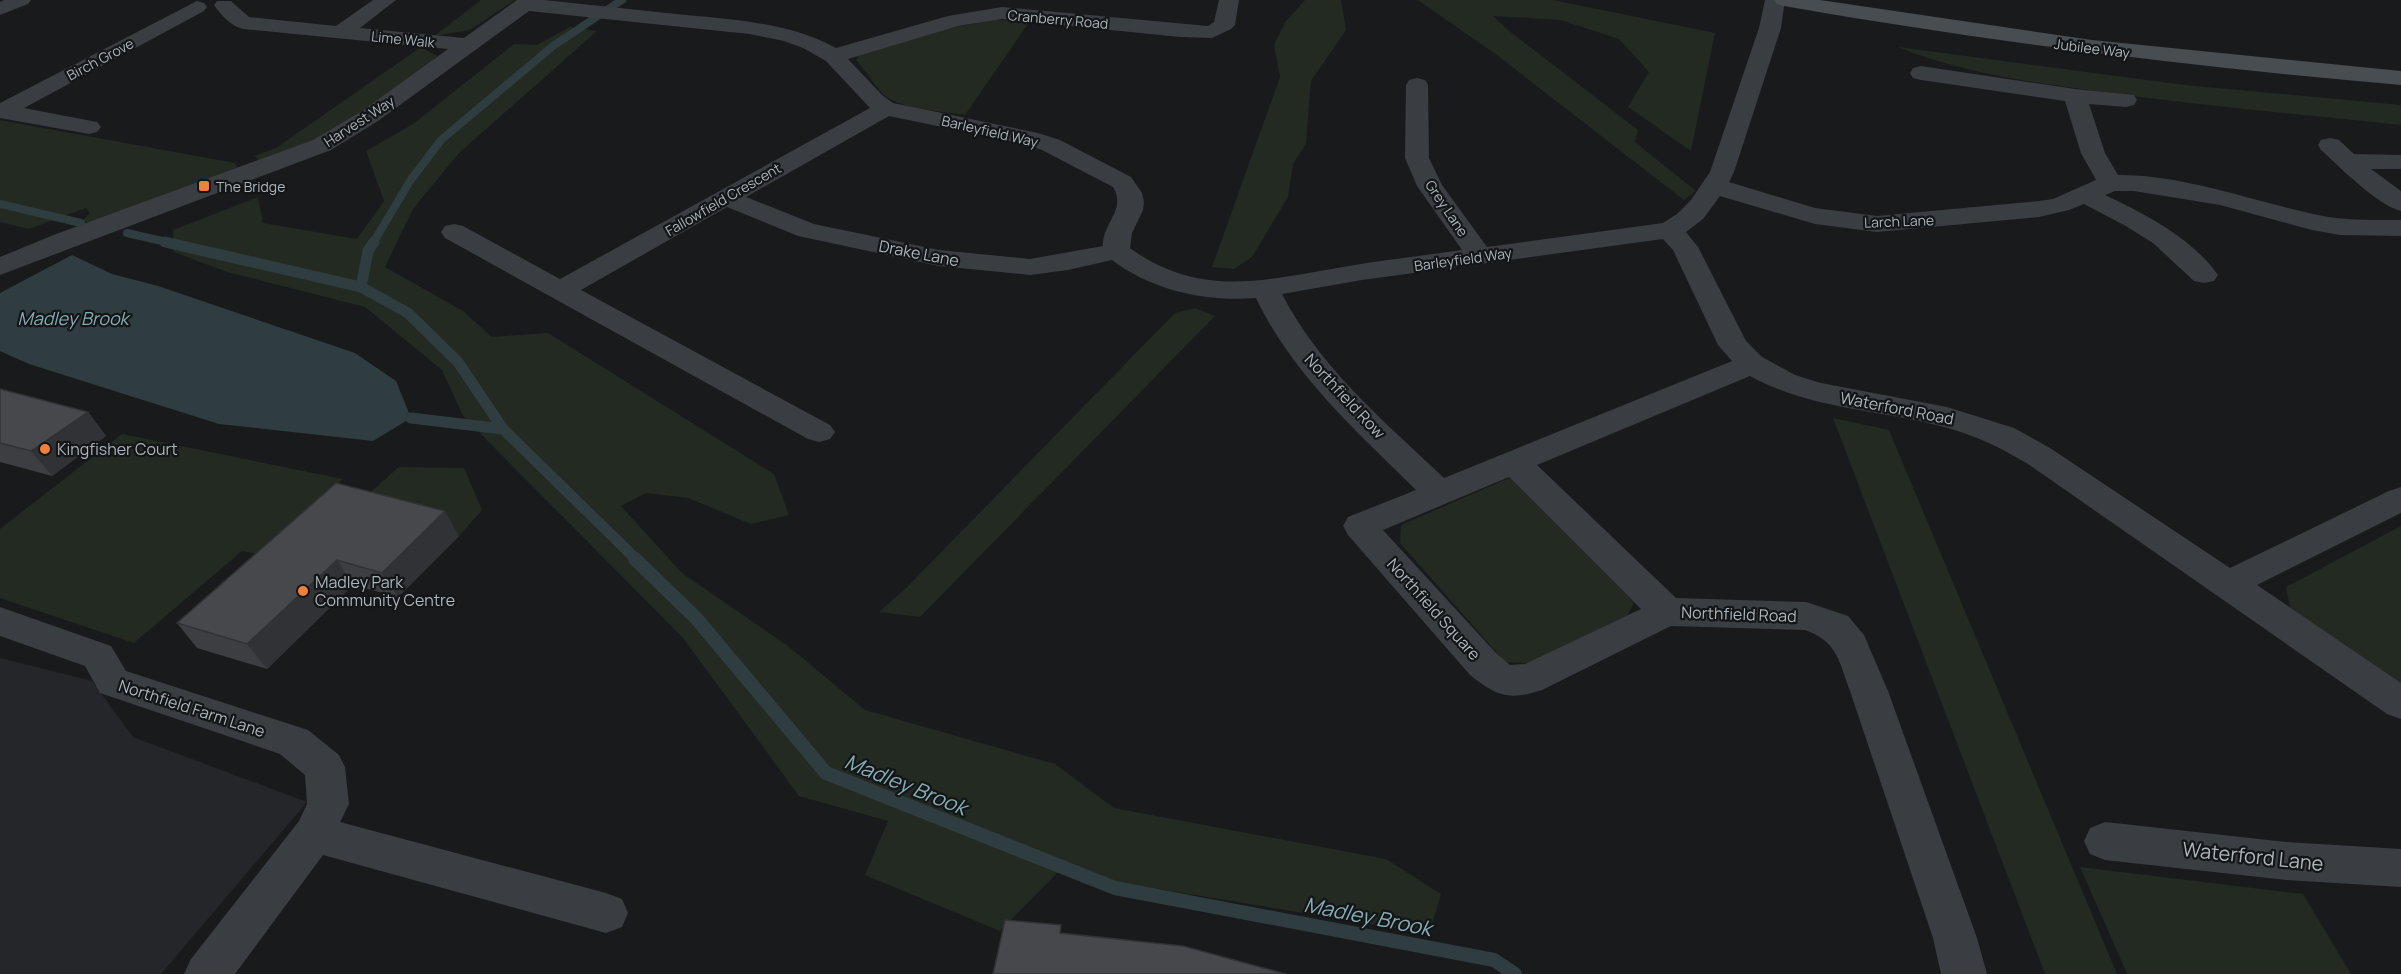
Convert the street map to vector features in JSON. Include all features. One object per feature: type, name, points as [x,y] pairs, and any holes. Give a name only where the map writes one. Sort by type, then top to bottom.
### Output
[{"type":"street","points":[[0,9],[21,0]]},
{"type":"street","name":"Lime Walk","points":[[339,33],[386,0]]},
{"type":"street","name":"Cranberry Road","points":[[834,56],[1002,7],[1180,31],[1212,32],[1224,25],[1229,0]]},
{"type":"street","points":[[1669,230],[1681,226],[1715,186],[1749,96],[1770,28],[1775,0]]},
{"type":"street","name":"Jubilee Way","points":[[1784,0],[1976,33],[2067,45],[2237,64],[2401,78]]},
{"type":"street","points":[[163,2],[197,6],[232,3]]},
{"type":"street","name":"Barleyfield Way","points":[[527,2],[749,28],[811,43],[834,56],[874,100],[886,108],[1030,138],[1078,158],[1122,182],[1130,192],[1132,202],[1129,215],[1115,243],[1117,251],[1143,268],[1203,288],[1222,291],[1265,288],[1360,272],[1669,230]]},
{"type":"street","name":"Harvest Way","points":[[0,267],[102,226],[322,145],[370,116],[527,2]]},
{"type":"street","name":"Lime Walk","points":[[232,3],[243,23],[468,45]]},
{"type":"street","name":"Birch Grove","points":[[1,111],[197,6]]},
{"type":"street","points":[[1921,73],[2075,96],[2126,100]]},
{"type":"street","name":"Grey Lane","points":[[1417,85],[1418,158],[1430,186],[1480,257]]},
{"type":"street","points":[[2075,96],[2099,169],[2111,183]]},
{"type":"street","name":"Fallowfield Crescent","points":[[560,290],[886,108]]},
{"type":"street","name":"Birch Grove","points":[[1,111],[89,127]]},
{"type":"street","points":[[2401,162],[2339,153],[2401,203]]},
{"type":"street","name":"Larch Lane","points":[[1715,186],[1803,214],[1853,223],[1877,224],[2039,209],[2060,205],[2111,183],[2133,183],[2176,189],[2340,227],[2401,228]]},
{"type":"street","points":[[2084,194],[2162,235],[2204,275]]},
{"type":"street","name":"Drake Lane","points":[[727,198],[807,230],[939,258],[1030,267],[1068,262],[1117,251]]},
{"type":"street","name":"Waterford Road","points":[[1669,230],[1685,247],[1733,345],[1751,364],[1784,382],[1848,400],[1947,417],[2003,435],[2039,456],[2228,584]]},
{"type":"street","points":[[454,232],[819,432]]},
{"type":"street","name":"Northfield Row","points":[[1265,288],[1284,326],[1300,349],[1346,401],[1439,493]]},
{"type":"street","points":[[1514,462],[1751,364]]},
{"type":"street","name":"Northfield Square","points":[[1514,462],[1360,526],[1483,664],[1503,680],[1529,679],[1667,612]]},
{"type":"street","name":"Northfield Road","points":[[1514,462],[1667,612],[1806,616],[1835,626],[1851,645],[1869,691],[1955,938],[1964,974]]},
{"type":"street","points":[[2401,499],[2228,584],[2401,703]]},
{"type":"street","name":"Northfield Farm Lane","points":[[0,621],[98,657],[113,682],[294,742],[325,767],[328,804],[314,834],[207,974]]},
{"type":"street","points":[[314,834],[606,913]]},
{"type":"street","name":"Waterford Lane","points":[[2105,841],[2286,861],[2401,868]]},
{"type":"shaded area","points":[[481,0],[515,0],[470,30],[434,36]]},
{"type":"shaded area","points":[[1305,0],[1341,0],[1346,30],[1311,81],[1306,144],[1293,164],[1288,197],[1252,257],[1234,269],[1212,267],[1280,77],[1274,45],[1286,21]]},
{"type":"shaded area","points":[[1418,0],[1553,0],[1715,33],[1691,151],[1628,107],[1649,72],[1619,39],[1561,20],[1493,16],[1638,130],[1635,142],[1696,191],[1684,200],[1498,56]]},
{"type":"shaded area","points":[[995,20],[1030,21],[965,115],[919,109],[886,97],[856,60],[861,53],[939,30]]},
{"type":"shaded area","points":[[570,27],[597,31],[459,153],[413,209],[385,267],[463,311],[492,337],[548,333],[774,474],[789,515],[751,524],[688,498],[646,493],[621,506],[682,573],[788,646],[865,710],[1055,764],[1114,808],[1386,859],[1441,894],[1429,934],[1117,882],[1068,862],[1000,931],[865,875],[888,821],[799,796],[683,638],[463,416],[442,370],[365,307],[227,272],[174,252],[173,230],[258,197],[263,223],[357,239],[384,201],[366,151],[413,124],[514,44],[537,45]]},
{"type":"shaded area","points":[[421,47],[437,56],[420,73],[378,104],[332,132],[284,154],[262,162],[254,156],[276,148]]},
{"type":"shaded area","points":[[1898,47],[2185,85],[2401,105],[2401,125],[2166,100],[2039,83],[1944,63]]},
{"type":"shaded area","points":[[0,120],[235,163],[238,169],[88,223],[83,220],[90,213],[86,208],[29,229],[0,222]]},
{"type":"shaded area","points":[[1195,308],[1215,316],[920,617],[879,612],[908,586],[1175,313]]},
{"type":"shaded area","points":[[1833,418],[1889,430],[2117,974],[2045,974]]},
{"type":"shaded area","points":[[122,434],[343,479],[258,554],[242,551],[134,643],[0,598],[0,529]]},
{"type":"shaded area","points":[[399,467],[464,468],[482,510],[459,536],[352,508]]},
{"type":"shaded area","points":[[1509,478],[1634,603],[1627,616],[1529,663],[1505,662],[1400,543],[1401,525]]},
{"type":"shaded area","points":[[2401,526],[2401,685],[2299,616],[2290,607],[2286,587]]},
{"type":"shaded area","points":[[0,658],[92,681],[133,737],[307,802],[161,974],[0,974]]},
{"type":"shaded area","points":[[2080,867],[2303,894],[2351,974],[2127,974]]},
{"type":"water","name":"Madley Brook","points":[[72,255],[112,274],[158,286],[355,353],[396,381],[411,418],[373,441],[219,424],[29,364],[0,351],[0,293]]},
{"type":"building","points":[[0,389],[88,412],[31,451],[0,443]]},
{"type":"building","points":[[336,483],[445,511],[382,573],[337,560],[247,644],[177,623]]},
{"type":"building","points":[[1005,920],[1061,925],[1060,933],[1183,946],[1286,974],[993,974]]},
{"type":"waterway","points":[[373,243],[410,181],[441,140],[553,46],[622,0]]},
{"type":"waterway","name":"Madley Brook","points":[[0,204],[81,223]]},
{"type":"waterway","name":"Madley Brook","points":[[127,233],[171,243]]},
{"type":"waterway","name":"Madley Brook","points":[[165,242],[361,287]]},
{"type":"waterway","points":[[361,287],[368,251],[374,242]]},
{"type":"waterway","points":[[361,287],[408,313],[458,362],[503,429]]},
{"type":"waterway","name":"Madley Brook","points":[[411,418],[503,429]]},
{"type":"waterway","name":"Madley Brook","points":[[503,429],[637,560]]},
{"type":"waterway","name":"Madley Brook","points":[[635,559],[696,618],[826,773],[1115,888],[1494,960],[1515,974]]},
{"type":"place","name":"The Bridge","points":[[204,186]]},
{"type":"place","name":"Kingfisher Court","points":[[45,449]]},
{"type":"place","name":"Madley Park Community Centre","points":[[303,591]]}]
